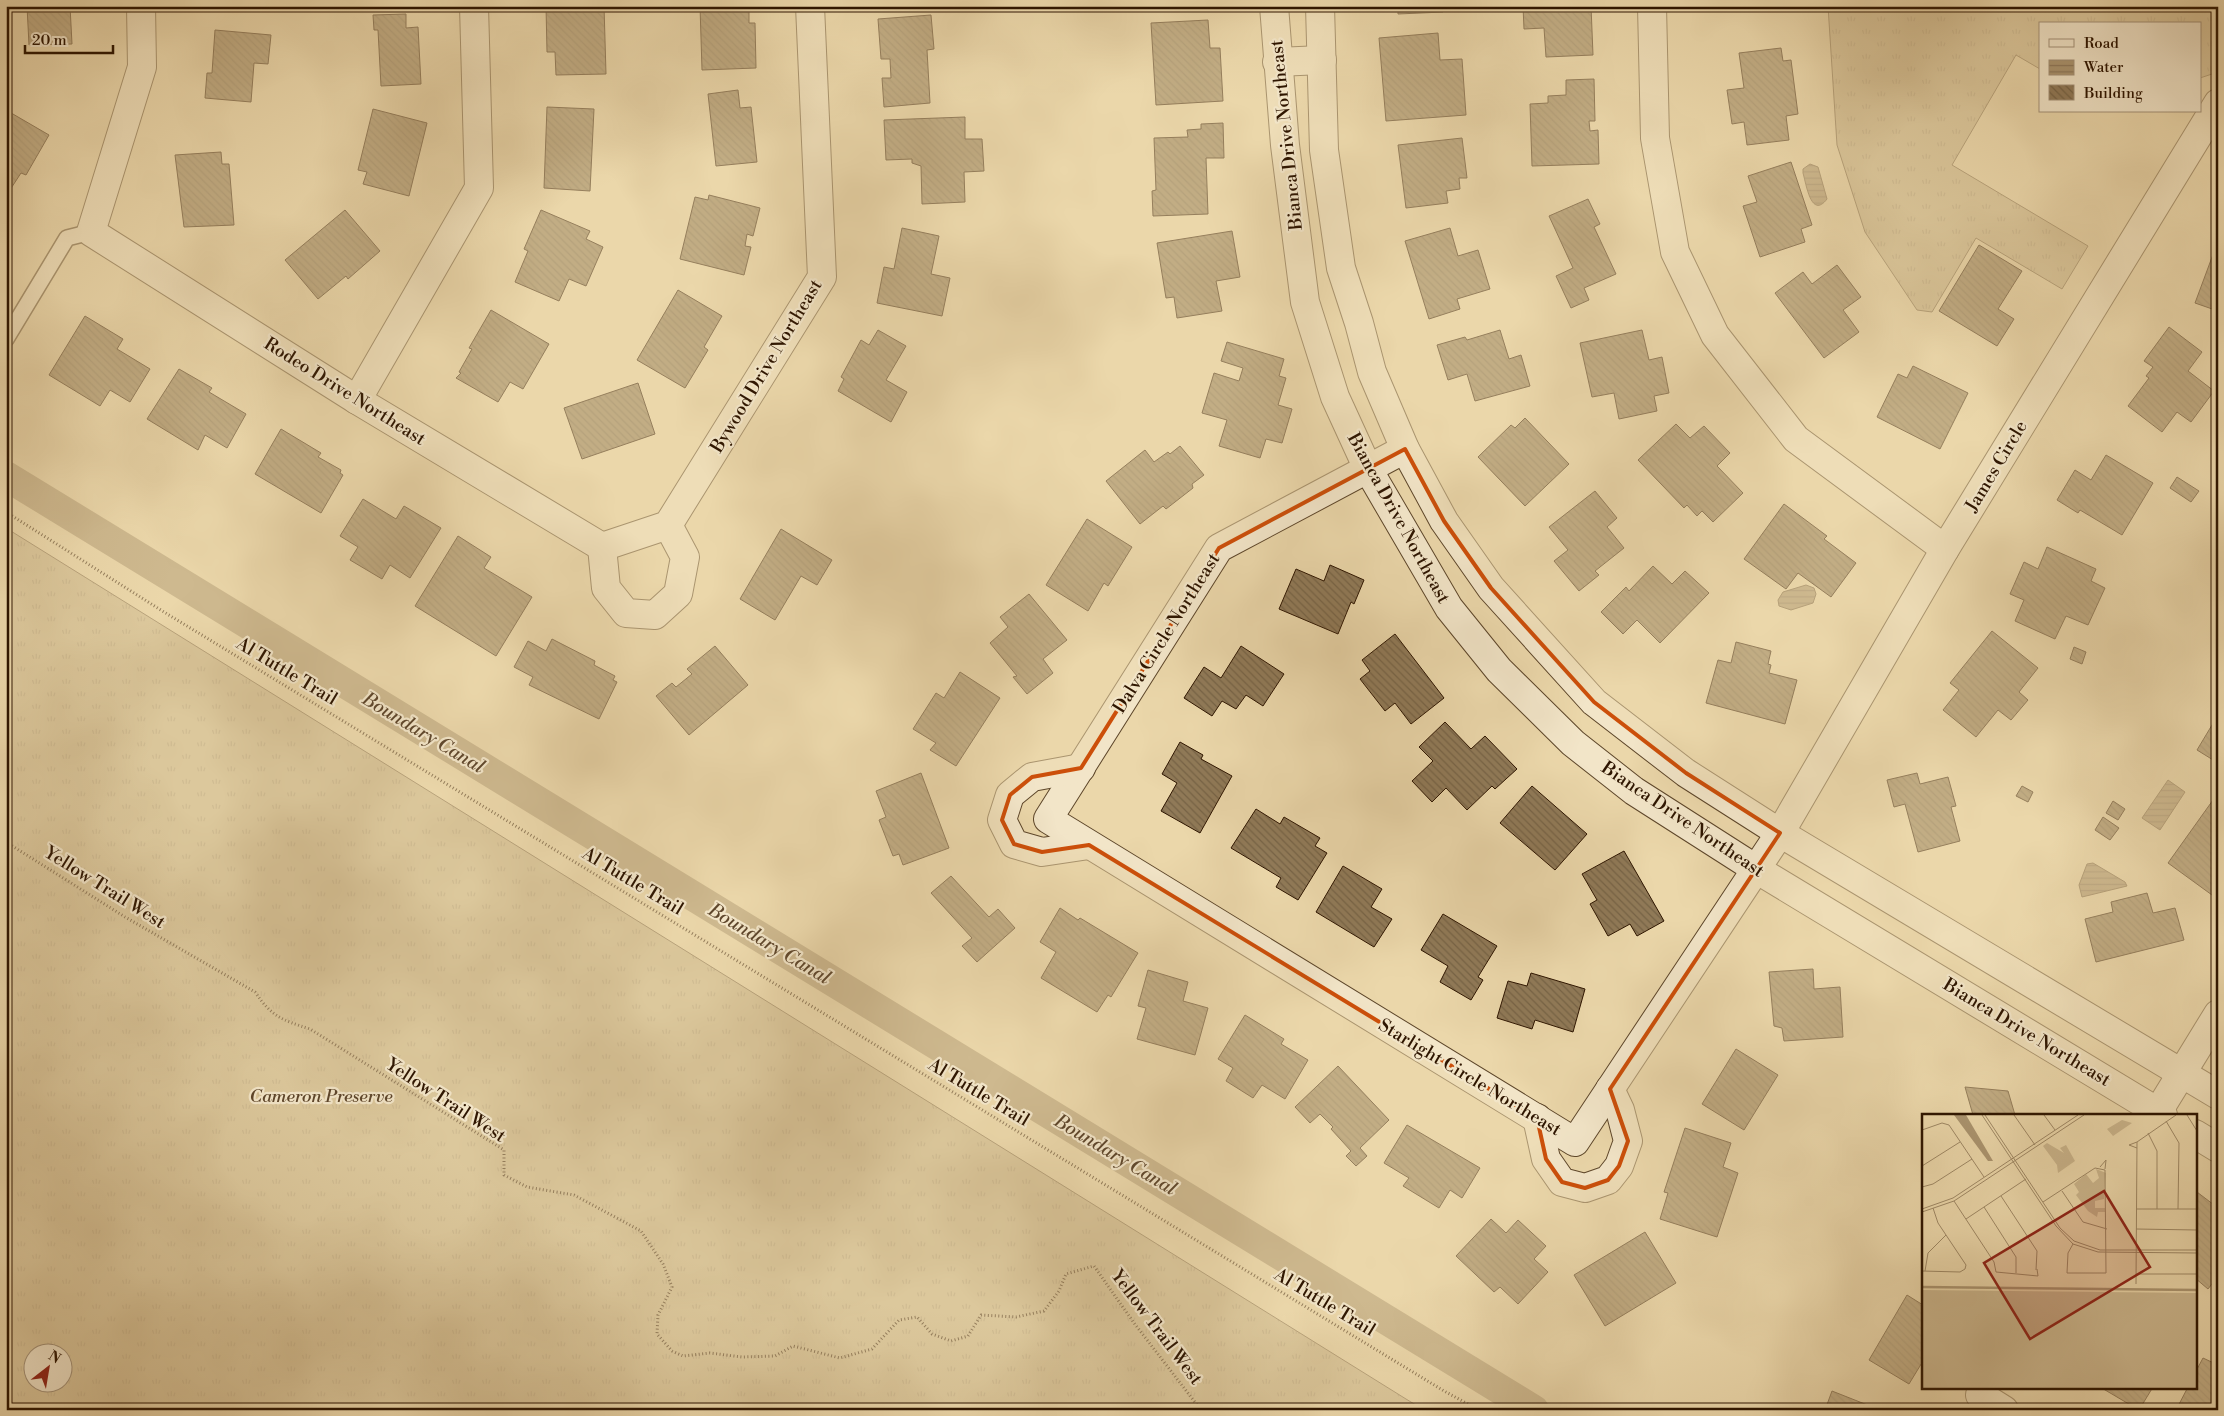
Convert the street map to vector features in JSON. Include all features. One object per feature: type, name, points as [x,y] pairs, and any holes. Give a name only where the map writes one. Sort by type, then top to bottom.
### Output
[{"type":"street","points":[[91,232],[142,68],[140,6]]},
{"type":"street","points":[[357,400],[480,188],[474,6]]},
{"type":"street","name":"Bywood Drive Northeast","points":[[668,524],[822,277],[810,6]]},
{"type":"street","name":"Bianca Drive Northeast","points":[[1274,6],[1285,145],[1305,302],[1335,397],[1368,469],[1446,604],[1499,670],[1573,743],[1634,791],[1756,869],[2159,1114]]},
{"type":"street","name":"Bianca Drive Northeast","points":[[1320,6],[1324,150],[1341,268],[1359,323],[1372,372],[1406,449],[1444,521],[1491,588],[1594,702],[1686,774],[1780,833],[2218,1095]]},
{"type":"street","points":[[1652,6],[1655,138],[1675,252],[1715,335],[1796,439],[1945,549]]},
{"type":"street","points":[[1278,62],[1322,60]]},
{"type":"street","name":"James Circle","points":[[1780,833],[1945,549],[2218,103]]},
{"type":"street","name":"Rodeo Drive Northeast","points":[[91,232],[357,400],[602,547]]},
{"type":"street","name":"Dalva Circle Northeast","points":[[1048,819],[1219,548],[1406,449]]},
{"type":"street","points":[[668,524],[685,557],[678,594],[655,615],[626,613],[606,588],[602,547],[668,524]]},
{"type":"street","points":[[1081,768],[1032,777],[1010,795],[1002,820],[1014,844],[1042,852],[1090,845]]},
{"type":"street","name":"Starlight Circle Northeast","points":[[1048,819],[1575,1142],[1780,833]]},
{"type":"street","points":[[2159,1114],[2218,1014]]},
{"type":"street","points":[[1537,1118],[1546,1159],[1562,1182],[1585,1188],[1608,1180],[1619,1166],[1628,1141],[1620,1110],[1610,1088]]},
{"type":"street","points":[[2196,1135],[2218,1148]]},
{"type":"street","points":[[1979,1397],[2004,1410]]},
{"type":"lane","points":[[6,339],[67,238],[91,232]]},
{"type":"path","name":"Al Tuttle Trail","points":[[6,512],[190,628],[1418,1375],[1479,1410]]},
{"type":"path","name":"Yellow Trail West","points":[[6,842],[125,917],[255,992],[267,1010],[286,1021],[310,1029],[504,1150],[504,1175],[526,1187],[574,1195],[641,1231],[663,1264],[672,1287],[658,1315],[657,1334],[672,1351],[683,1356],[710,1353],[742,1357],[775,1356],[793,1346],[840,1358],[872,1349],[899,1320],[917,1317],[932,1334],[951,1341],[968,1336],[981,1315],[1016,1317],[1044,1311],[1059,1291],[1066,1274],[1094,1266],[1134,1323],[1201,1410]]},
{"type":"highlighted area","points":[[1405,449],[1444,521],[1491,588],[1594,702],[1686,773],[1780,833],[1610,1089],[1628,1141],[1619,1166],[1608,1180],[1585,1188],[1562,1182],[1546,1159],[1537,1118],[1089,845],[1042,852],[1014,844],[1002,820],[1010,795],[1032,777],[1081,768],[1219,548]]},
{"type":"green space","points":[[1828,6],[2218,6],[2218,72],[2202,77],[2202,22],[2039,22],[2039,68],[2016,55],[1952,165],[2088,246],[2062,289],[1976,238],[1932,312],[1917,310],[1865,232],[1837,145]]},
{"type":"green space","name":"Cameron Preserve","points":[[6,528],[1424,1410],[6,1410]]},
{"type":"water","points":[[1810,164],[1818,167],[1827,199],[1817,205],[1810,198],[1803,173],[1803,169]]},
{"type":"water","points":[[1806,585],[1814,588],[1816,594],[1813,603],[1791,610],[1779,606],[1778,600],[1783,592]]},
{"type":"water","points":[[2168,780],[2185,792],[2160,830],[2142,818]]},
{"type":"water","points":[[2093,863],[2125,882],[2127,886],[2082,897],[2079,885],[2087,864]]},
{"type":"building","points":[[27,6],[70,6],[72,44],[29,45]]},
{"type":"building","points":[[546,6],[604,6],[606,74],[556,75],[555,52],[547,52]]},
{"type":"building","points":[[700,6],[749,6],[749,23],[755,23],[756,68],[702,70]]},
{"type":"building","points":[[1398,6],[1442,6],[1443,12],[1398,14]]},
{"type":"building","points":[[1523,6],[1591,6],[1593,55],[1546,57],[1544,28],[1524,29]]},
{"type":"building","points":[[406,14],[406,28],[418,27],[421,84],[381,86],[378,30],[374,30],[373,15]]},
{"type":"building","points":[[931,15],[934,49],[927,50],[930,103],[884,107],[882,78],[891,78],[890,59],[881,59],[878,19]]},
{"type":"building","points":[[1208,20],[1210,48],[1220,48],[1223,101],[1156,105],[1151,23]]},
{"type":"building","points":[[215,30],[271,35],[268,64],[254,63],[251,102],[205,98],[207,73],[212,73]]},
{"type":"building","points":[[1438,33],[1440,60],[1462,59],[1466,115],[1386,121],[1379,38]]},
{"type":"building","points":[[1781,48],[1783,61],[1791,60],[1798,114],[1786,116],[1789,140],[1747,145],[1744,122],[1732,124],[1727,90],[1744,88],[1739,53]]},
{"type":"building","points":[[1594,79],[1595,121],[1589,121],[1590,131],[1598,130],[1599,164],[1532,166],[1530,104],[1548,103],[1548,96],[1566,95],[1566,80]]},
{"type":"building","points":[[738,90],[740,108],[751,107],[757,162],[716,166],[708,94]]},
{"type":"building","points":[[547,107],[594,109],[590,191],[544,188]]},
{"type":"building","points":[[373,109],[427,123],[409,196],[363,184],[367,172],[358,170]]},
{"type":"building","points":[[6,110],[49,135],[26,175],[21,173],[6,196]]},
{"type":"building","points":[[965,117],[965,139],[982,139],[984,171],[964,172],[965,202],[922,204],[921,166],[912,163],[912,159],[886,160],[884,120]]},
{"type":"building","points":[[1223,123],[1224,158],[1206,158],[1208,214],[1153,216],[1152,191],[1156,190],[1154,138],[1188,137],[1187,130],[1201,129],[1201,124]]},
{"type":"building","points":[[1462,138],[1467,178],[1459,178],[1460,189],[1446,191],[1448,203],[1406,208],[1398,145]]},
{"type":"building","points":[[221,152],[222,164],[229,164],[234,225],[184,227],[175,155]]},
{"type":"building","points":[[1791,162],[1812,225],[1801,229],[1805,242],[1760,257],[1743,206],[1757,202],[1748,176]]},
{"type":"building","points":[[709,195],[760,208],[753,236],[747,234],[745,246],[751,247],[744,275],[680,259],[695,197],[708,200]]},
{"type":"building","points":[[1588,199],[1600,224],[1594,227],[1616,274],[1584,288],[1589,300],[1571,308],[1556,276],[1573,268],[1549,216]]},
{"type":"building","points":[[345,210],[380,251],[348,279],[346,276],[318,299],[285,260]]},
{"type":"building","points":[[541,210],[590,231],[586,239],[603,247],[586,286],[569,279],[559,301],[515,282],[528,251],[524,249]]},
{"type":"building","points":[[902,228],[939,236],[931,274],[950,278],[942,316],[877,303],[884,267],[894,269]]},
{"type":"building","points":[[1450,228],[1458,256],[1478,250],[1490,289],[1457,299],[1460,309],[1429,319],[1405,241]]},
{"type":"building","points":[[1232,231],[1240,277],[1216,281],[1222,311],[1177,318],[1174,297],[1166,298],[1157,243]]},
{"type":"building","points":[[2218,241],[2218,311],[2195,303]]},
{"type":"building","points":[[1979,245],[2022,271],[1998,309],[2014,319],[1997,346],[1939,311]]},
{"type":"building","points":[[1837,265],[1861,297],[1843,310],[1859,332],[1824,358],[1775,293],[1803,272],[1812,284]]},
{"type":"building","points":[[678,290],[722,316],[704,347],[708,350],[685,388],[637,360]]},
{"type":"building","points":[[491,310],[549,344],[523,389],[510,382],[498,402],[456,378],[461,373],[459,372],[472,349],[469,348]]},
{"type":"building","points":[[85,316],[123,339],[117,349],[150,369],[130,402],[110,390],[100,406],[49,375]]},
{"type":"building","points":[[2169,327],[2202,352],[2188,371],[2214,391],[2191,422],[2177,412],[2162,432],[2128,406],[2149,378],[2146,376],[2153,367],[2144,361]]},
{"type":"building","points":[[878,330],[906,346],[886,380],[907,392],[891,422],[838,391],[844,379],[841,377],[861,340],[869,345]]},
{"type":"building","points":[[1500,330],[1509,359],[1521,355],[1530,386],[1475,401],[1467,374],[1448,380],[1437,345],[1465,337],[1467,340]]},
{"type":"building","points":[[1642,330],[1649,360],[1662,357],[1669,393],[1654,396],[1657,411],[1619,419],[1614,393],[1592,397],[1580,343]]},
{"type":"building","points":[[1227,342],[1284,359],[1279,376],[1286,378],[1278,405],[1292,409],[1282,443],[1266,439],[1260,458],[1219,446],[1227,420],[1202,413],[1214,373],[1239,381],[1243,368],[1221,361]]},
{"type":"building","points":[[1913,366],[1968,393],[1940,449],[1877,417],[1898,374],[1907,378]]},
{"type":"building","points":[[179,369],[212,388],[209,392],[246,414],[227,448],[205,435],[198,450],[147,419]]},
{"type":"building","points":[[638,383],[655,434],[582,459],[564,408]]},
{"type":"building","points":[[1525,418],[1569,464],[1525,506],[1478,457],[1511,425],[1515,428]]},
{"type":"building","points":[[1676,424],[1690,438],[1704,426],[1730,453],[1717,466],[1743,493],[1713,522],[1702,511],[1697,516],[1687,505],[1684,508],[1638,460]]},
{"type":"building","points":[[281,429],[321,453],[318,457],[341,470],[340,473],[343,475],[321,513],[255,474]]},
{"type":"building","points":[[1180,446],[1204,475],[1192,484],[1193,488],[1166,509],[1163,506],[1140,524],[1106,481],[1145,450],[1154,462],[1168,452],[1170,454]]},
{"type":"building","points":[[2106,455],[2153,483],[2122,535],[2080,510],[2078,513],[2057,500],[2075,470],[2091,480]]},
{"type":"building","points":[[2177,477],[2199,491],[2191,502],[2170,488]]},
{"type":"building","points":[[1595,491],[1617,518],[1607,527],[1624,548],[1595,571],[1599,575],[1579,591],[1554,561],[1568,550],[1549,527]]},
{"type":"building","points":[[363,499],[396,519],[404,506],[441,528],[410,578],[390,565],[382,579],[350,560],[358,547],[340,536]]},
{"type":"building","points":[[1784,504],[1827,536],[1824,539],[1856,563],[1831,597],[1798,573],[1786,589],[1744,559]]},
{"type":"building","points":[[1087,519],[1132,547],[1108,586],[1104,583],[1088,611],[1046,585]]},
{"type":"building","points":[[781,529],[832,560],[817,585],[801,576],[775,620],[740,599]]},
{"type":"building","points":[[458,536],[491,557],[484,568],[532,597],[496,656],[415,606]]},
{"type":"building","points":[[2047,547],[2096,569],[2091,581],[2105,588],[2088,625],[2066,616],[2055,639],[2015,621],[2024,600],[2010,594],[2024,562],[2038,569]]},
{"type":"building","points":[[1330,565],[1364,580],[1354,604],[1351,602],[1338,634],[1279,609],[1296,569],[1324,581]]},
{"type":"building","points":[[1653,566],[1672,584],[1685,571],[1709,593],[1660,643],[1637,620],[1623,634],[1601,612],[1626,587],[1629,591]]},
{"type":"building","points":[[1029,594],[1067,640],[1043,659],[1053,673],[1027,694],[1013,677],[1017,676],[990,643],[1008,627],[1000,617]]},
{"type":"building","points":[[1992,631],[2038,668],[2019,692],[2028,700],[2011,720],[1998,710],[1976,737],[1943,710],[1959,690],[1950,683]]},
{"type":"building","points":[[1395,634],[1444,698],[1411,724],[1395,703],[1385,711],[1360,679],[1370,671],[1362,660]]},
{"type":"building","points":[[552,639],[595,661],[594,665],[615,676],[613,680],[617,682],[599,719],[529,685],[533,677],[514,667],[528,641],[546,651]]},
{"type":"building","points":[[1736,642],[1771,651],[1768,664],[1771,665],[1769,673],[1797,680],[1785,724],[1706,703],[1718,660],[1731,663]]},
{"type":"building","points":[[715,646],[748,685],[689,735],[656,696],[672,683],[676,687],[692,674],[687,669]]},
{"type":"building","points":[[1241,646],[1284,674],[1263,706],[1246,695],[1236,709],[1222,701],[1212,716],[1184,698],[1204,667],[1221,678]]},
{"type":"building","points":[[2074,647],[2086,652],[2082,664],[2070,659]]},
{"type":"building","points":[[960,672],[1000,698],[956,766],[930,750],[936,743],[913,729],[936,693],[944,698]]},
{"type":"building","points":[[2218,715],[2218,763],[2197,750]]},
{"type":"building","points":[[1445,722],[1471,749],[1485,736],[1517,769],[1495,789],[1492,786],[1467,810],[1446,788],[1432,802],[1412,781],[1433,761],[1419,747]]},
{"type":"building","points":[[1180,742],[1203,755],[1201,759],[1232,776],[1200,833],[1161,811],[1177,783],[1162,774]]},
{"type":"building","points":[[921,773],[949,848],[903,865],[899,854],[893,856],[879,820],[886,817],[876,791]]},
{"type":"building","points":[[1917,773],[1920,784],[1948,777],[1956,806],[1951,807],[1960,841],[1918,852],[1905,804],[1894,807],[1887,780]]},
{"type":"building","points":[[1532,786],[1587,834],[1555,870],[1500,823]]},
{"type":"building","points":[[2022,786],[2033,792],[2028,802],[2016,796]]},
{"type":"building","points":[[2213,800],[2218,804],[2218,887],[2212,895],[2168,863]]},
{"type":"building","points":[[2113,801],[2125,809],[2118,820],[2106,813]]},
{"type":"building","points":[[1256,809],[1280,824],[1284,817],[1320,838],[1315,846],[1327,853],[1298,900],[1276,887],[1281,878],[1231,848]]},
{"type":"building","points":[[2103,817],[2119,828],[2110,840],[2095,830]]},
{"type":"building","points":[[1624,851],[1664,921],[1637,936],[1630,924],[1608,936],[1590,904],[1597,900],[1582,874]]},
{"type":"building","points":[[1343,866],[1382,889],[1371,907],[1392,919],[1374,947],[1316,912]]},
{"type":"building","points":[[951,876],[989,917],[998,909],[1015,928],[977,962],[962,946],[972,938],[931,893]]},
{"type":"building","points":[[2147,893],[2153,913],[2175,908],[2184,940],[2096,962],[2085,919],[2113,912],[2111,902]]},
{"type":"building","points":[[1060,908],[1138,953],[1111,997],[1108,995],[1097,1012],[1041,978],[1056,952],[1040,942]]},
{"type":"building","points":[[1443,914],[1497,946],[1478,977],[1483,980],[1471,1000],[1440,982],[1448,966],[1421,950]]},
{"type":"building","points":[[1813,969],[1814,989],[1840,987],[1843,1037],[1784,1041],[1782,1028],[1774,1026],[1769,972]]},
{"type":"building","points":[[1148,970],[1188,982],[1183,1001],[1208,1008],[1195,1055],[1137,1039],[1146,1008],[1138,1006]]},
{"type":"building","points":[[1531,973],[1585,989],[1573,1032],[1535,1020],[1532,1029],[1497,1018],[1508,981],[1527,986]]},
{"type":"building","points":[[1245,1015],[1284,1039],[1281,1044],[1308,1060],[1285,1099],[1262,1085],[1253,1098],[1226,1081],[1233,1068],[1218,1059]]},
{"type":"building","points":[[1736,1049],[1778,1075],[1744,1130],[1702,1104]]},
{"type":"building","points":[[1338,1066],[1389,1120],[1360,1148],[1367,1156],[1356,1166],[1346,1156],[1351,1151],[1331,1129],[1333,1127],[1320,1114],[1310,1123],[1295,1107]]},
{"type":"building","points":[[1965,1087],[2008,1091],[2015,1114],[1973,1114]]},
{"type":"building","points":[[1407,1125],[1480,1168],[1462,1198],[1450,1190],[1439,1208],[1403,1186],[1409,1178],[1384,1163]]},
{"type":"building","points":[[1685,1128],[1731,1143],[1723,1167],[1738,1173],[1717,1237],[1660,1219],[1668,1193],[1664,1192]]},
{"type":"building","points":[[2196,1193],[2218,1208],[2218,1276],[2208,1289],[2196,1279]]},
{"type":"building","points":[[1491,1219],[1506,1233],[1518,1220],[1546,1246],[1534,1259],[1548,1272],[1518,1304],[1500,1287],[1494,1292],[1456,1256]]},
{"type":"building","points":[[1645,1232],[1676,1283],[1605,1326],[1574,1275]]},
{"type":"building","points":[[1907,1295],[1922,1304],[1922,1363],[1909,1384],[1869,1360]]},
{"type":"building","points":[[2203,1358],[2218,1365],[2218,1410],[2176,1410],[2187,1388],[2196,1388],[2196,1371]]},
{"type":"building","points":[[2102,1388],[2152,1388],[2139,1410]]},
{"type":"building","points":[[1832,1391],[1875,1408],[1874,1410],[1825,1410]]},
{"type":"waterway","name":"Boundary Canal","points":[[6,476],[1534,1410]]}]
